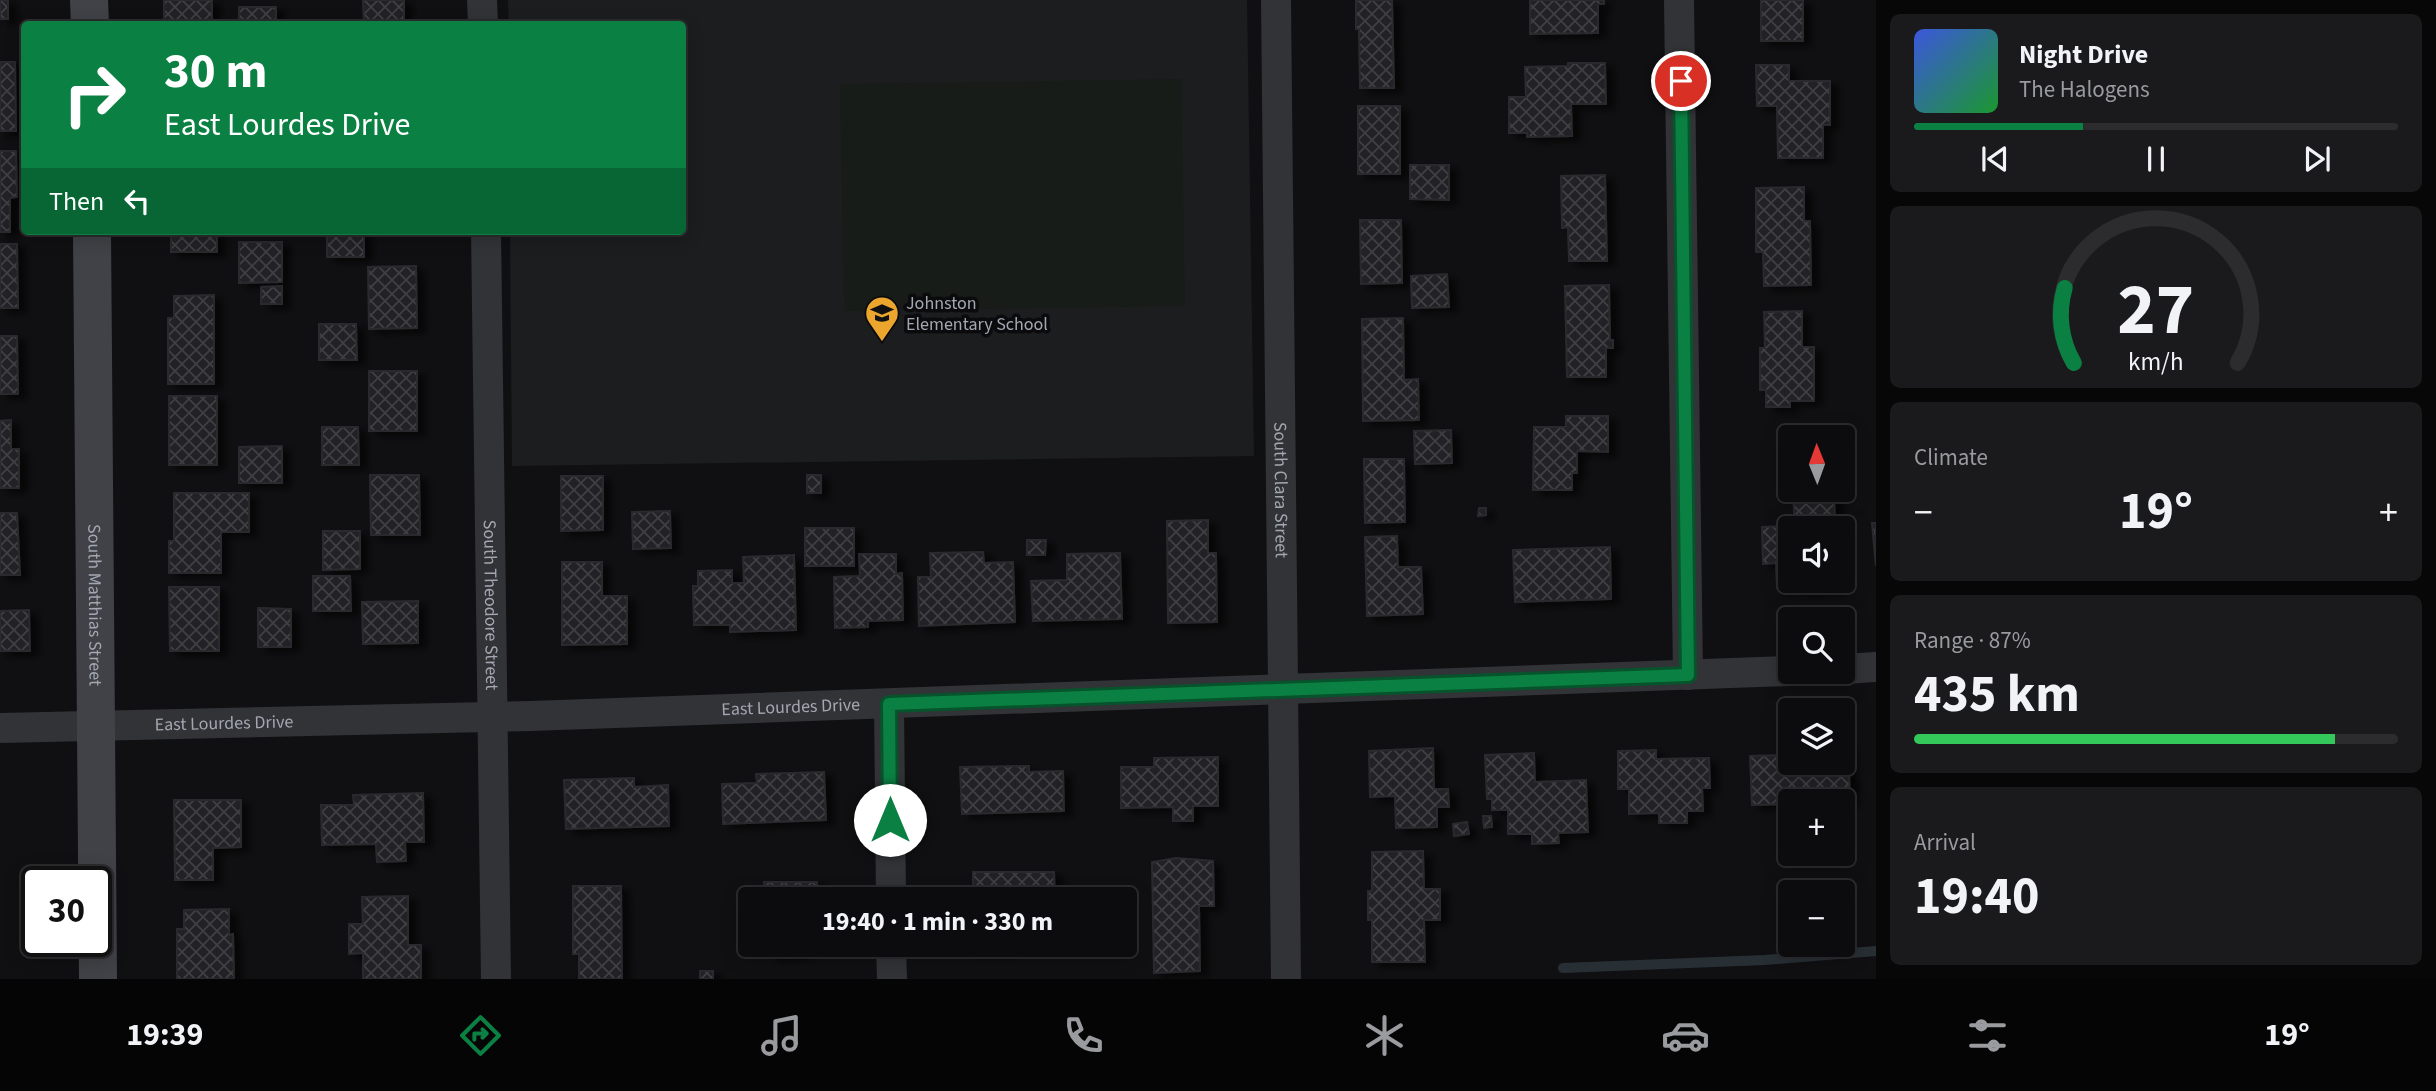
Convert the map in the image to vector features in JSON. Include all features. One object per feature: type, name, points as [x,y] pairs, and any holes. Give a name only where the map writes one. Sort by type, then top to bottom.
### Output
[{"type":"street","points":[[89,0],[90,21]]},
{"type":"street","points":[[482,0],[483,21]]},
{"type":"street","name":"South Clara Street","points":[[1276,0],[1286,979]]},
{"type":"street","points":[[1679,0],[1688,675]]},
{"type":"street","name":"South Matthias Street","points":[[92,235],[98,979]]},
{"type":"street","name":"South Theodore Street","points":[[486,235],[496,979]]},
{"type":"street","points":[[1855,668],[1876,667]]},
{"type":"street","name":"East Lourdes Drive","points":[[0,728],[493,717],[1778,671]]},
{"type":"street","points":[[889,704],[891,887]]},
{"type":"street","points":[[891,957],[892,979]]},
{"type":"shaded area","name":"Johnston Elementary School","points":[[508,0],[1247,0],[1254,456],[512,466],[510,235],[686,235],[686,21],[509,21]]},
{"type":"shaded area","points":[[1181,79],[1185,306],[844,311],[840,84]]},
{"type":"building","points":[[0,0],[8,0],[8,19],[0,19]]},
{"type":"building","points":[[164,0],[212,0],[212,21],[164,21]]},
{"type":"building","points":[[363,0],[404,0],[404,21],[364,21]]},
{"type":"building","points":[[1356,0],[1392,0],[1394,88],[1360,88]]},
{"type":"building","points":[[1530,0],[1604,0],[1604,4],[1598,4],[1598,33],[1530,34]]},
{"type":"building","points":[[1761,0],[1803,0],[1803,41],[1761,41]]},
{"type":"building","points":[[239,7],[276,7],[276,21],[239,21]]},
{"type":"building","points":[[0,62],[15,62],[16,131],[0,131]]},
{"type":"building","points":[[1568,63],[1605,63],[1606,104],[1571,104],[1572,136],[1527,137],[1527,133],[1509,133],[1509,97],[1526,97],[1525,67],[1568,66]]},
{"type":"building","points":[[1756,65],[1789,65],[1789,81],[1830,81],[1830,125],[1823,125],[1823,158],[1778,158],[1777,106],[1757,106]]},
{"type":"building","points":[[1358,106],[1400,106],[1400,174],[1358,174]]},
{"type":"building","points":[[0,151],[16,151],[17,197],[10,198],[10,232],[0,232]]},
{"type":"building","points":[[1410,165],[1449,165],[1449,200],[1410,199]]},
{"type":"building","points":[[1605,175],[1607,261],[1569,261],[1568,227],[1562,228],[1561,176]]},
{"type":"building","points":[[1804,187],[1804,221],[1810,221],[1811,285],[1764,286],[1763,252],[1756,252],[1756,188]]},
{"type":"building","points":[[1360,220],[1401,220],[1402,283],[1361,284]]},
{"type":"building","points":[[171,235],[217,235],[217,252],[171,252]]},
{"type":"building","points":[[327,235],[364,235],[364,257],[327,257]]},
{"type":"building","points":[[239,242],[282,242],[282,282],[239,283]]},
{"type":"building","points":[[0,244],[17,244],[18,308],[0,308]]},
{"type":"building","points":[[416,266],[417,328],[369,329],[368,267]]},
{"type":"building","points":[[1447,274],[1449,307],[1412,308],[1411,276]]},
{"type":"building","points":[[1609,285],[1610,340],[1613,340],[1613,348],[1606,348],[1606,377],[1567,377],[1565,286]]},
{"type":"building","points":[[282,286],[282,304],[261,304],[261,287]]},
{"type":"building","points":[[214,295],[214,384],[168,384],[168,318],[174,318],[174,296]]},
{"type":"building","points":[[1802,311],[1802,347],[1814,347],[1814,401],[1790,401],[1790,407],[1766,407],[1766,390],[1760,390],[1760,348],[1765,348],[1764,312]]},
{"type":"building","points":[[1403,318],[1404,380],[1418,379],[1419,420],[1363,421],[1362,319]]},
{"type":"building","points":[[319,324],[356,324],[357,360],[319,360]]},
{"type":"building","points":[[0,336],[17,336],[18,394],[0,394]]},
{"type":"building","points":[[369,371],[417,371],[417,431],[369,431]]},
{"type":"building","points":[[169,396],[217,396],[217,465],[169,465]]},
{"type":"building","points":[[1566,416],[1608,416],[1608,452],[1577,451],[1577,473],[1572,473],[1572,490],[1533,490],[1534,427],[1566,427]]},
{"type":"building","points":[[11,420],[11,449],[19,449],[19,488],[0,488],[0,421]]},
{"type":"building","points":[[322,427],[358,427],[359,465],[322,465]]},
{"type":"building","points":[[1451,430],[1452,463],[1415,464],[1414,431]]},
{"type":"building","points":[[282,446],[282,483],[239,483],[239,447]]},
{"type":"building","points":[[1364,459],[1404,459],[1405,522],[1365,523]]},
{"type":"building","points":[[370,475],[419,475],[420,535],[371,535]]},
{"type":"building","points":[[807,475],[821,475],[821,493],[807,493]]},
{"type":"building","points":[[561,476],[603,476],[603,530],[561,531]]},
{"type":"building","points":[[174,493],[249,493],[249,532],[221,532],[221,573],[169,573],[169,541],[174,541]]},
{"type":"building","points":[[1794,502],[1834,502],[1835,516],[1794,516]]},
{"type":"building","points":[[1479,508],[1486,508],[1486,515],[1478,516]]},
{"type":"building","points":[[670,511],[671,548],[633,549],[632,512]]},
{"type":"building","points":[[0,513],[17,513],[20,575],[0,575]]},
{"type":"building","points":[[1208,520],[1208,553],[1216,553],[1217,622],[1168,623],[1167,521]]},
{"type":"building","points":[[1872,523],[1876,523],[1876,566]]},
{"type":"building","points":[[1762,527],[1778,527],[1778,588],[1776,563],[1763,564]]},
{"type":"building","points":[[805,528],[854,528],[854,566],[805,566]]},
{"type":"building","points":[[323,531],[360,531],[360,569],[323,570]]},
{"type":"building","points":[[1397,536],[1398,567],[1421,567],[1423,614],[1367,616],[1365,537]]},
{"type":"building","points":[[1027,540],[1046,540],[1045,555],[1027,555]]},
{"type":"building","points":[[1610,547],[1611,599],[1515,602],[1513,550]]},
{"type":"building","points":[[983,552],[984,563],[1013,562],[1015,622],[919,626],[918,577],[931,577],[930,553]]},
{"type":"building","points":[[1120,553],[1122,619],[1033,621],[1031,581],[1067,580],[1067,554]]},
{"type":"building","points":[[859,554],[896,554],[896,574],[902,573],[903,620],[868,621],[868,627],[835,628],[834,577],[860,576]]},
{"type":"building","points":[[794,555],[796,630],[730,632],[730,625],[694,625],[693,586],[698,586],[698,571],[732,570],[732,583],[744,583],[743,557]]},
{"type":"building","points":[[562,562],[602,562],[602,596],[627,596],[627,644],[562,645]]},
{"type":"building","points":[[313,576],[350,576],[351,611],[313,611]]},
{"type":"building","points":[[169,587],[219,587],[219,651],[170,651]]},
{"type":"building","points":[[418,601],[418,643],[363,644],[362,602]]},
{"type":"building","points":[[258,608],[291,609],[291,647],[258,647]]},
{"type":"building","points":[[29,610],[30,651],[0,651],[0,611]]},
{"type":"building","points":[[1433,748],[1434,789],[1448,789],[1449,807],[1437,807],[1437,827],[1396,828],[1395,796],[1370,797],[1369,751]]},
{"type":"building","points":[[1656,750],[1656,759],[1709,758],[1710,788],[1702,788],[1703,811],[1687,811],[1687,823],[1659,823],[1659,813],[1629,814],[1629,789],[1618,789],[1618,751]]},
{"type":"building","points":[[1534,753],[1535,782],[1586,780],[1588,832],[1558,833],[1559,843],[1532,844],[1532,834],[1508,834],[1508,810],[1492,810],[1492,799],[1487,799],[1485,755]]},
{"type":"building","points":[[1778,755],[1778,775],[1849,775],[1850,789],[1778,789],[1778,804],[1752,805],[1750,756]]},
{"type":"building","points":[[1218,757],[1218,806],[1193,806],[1193,821],[1173,821],[1173,807],[1121,808],[1121,767],[1154,767],[1154,758]]},
{"type":"building","points":[[1029,766],[1029,772],[1063,771],[1064,811],[962,814],[960,767]]},
{"type":"building","points":[[824,772],[826,820],[723,824],[722,784],[757,783],[756,774]]},
{"type":"building","points":[[634,778],[634,787],[668,785],[669,826],[566,829],[564,780]]},
{"type":"building","points":[[423,793],[424,842],[405,842],[406,861],[377,862],[376,844],[322,845],[321,805],[354,805],[353,795]]},
{"type":"building","points":[[174,800],[241,800],[241,847],[213,848],[213,880],[175,880]]},
{"type":"building","points":[[1483,816],[1491,816],[1492,827],[1484,828]]},
{"type":"building","points":[[1467,822],[1469,834],[1454,836],[1453,824]]},
{"type":"building","points":[[1423,851],[1424,889],[1440,889],[1440,920],[1424,920],[1425,962],[1372,962],[1372,920],[1368,920],[1368,891],[1372,891],[1372,852]]},
{"type":"building","points":[[1176,858],[1213,861],[1214,906],[1199,906],[1200,971],[1154,973],[1152,862]]},
{"type":"building","points":[[973,872],[1054,872],[1055,887],[973,887]]},
{"type":"building","points":[[764,882],[817,882],[817,887],[764,887]]},
{"type":"building","points":[[573,886],[621,886],[622,979],[579,979],[579,954],[573,954]]},
{"type":"building","points":[[408,896],[408,945],[421,945],[421,979],[363,979],[363,953],[349,954],[349,924],[363,924],[362,897]]},
{"type":"building","points":[[229,909],[229,935],[233,934],[234,979],[177,979],[177,929],[184,929],[184,910]]},
{"type":"building","points":[[700,971],[713,971],[713,979],[700,979]]},
{"type":"waterway","points":[[1563,968],[1765,960],[1876,951]]},
{"type":"place","name":"Johnston Elementary School","points":[[882,343]]},
{"type":"route","points":[[890,820],[889,704],[1688,675],[1681,81]]}]
